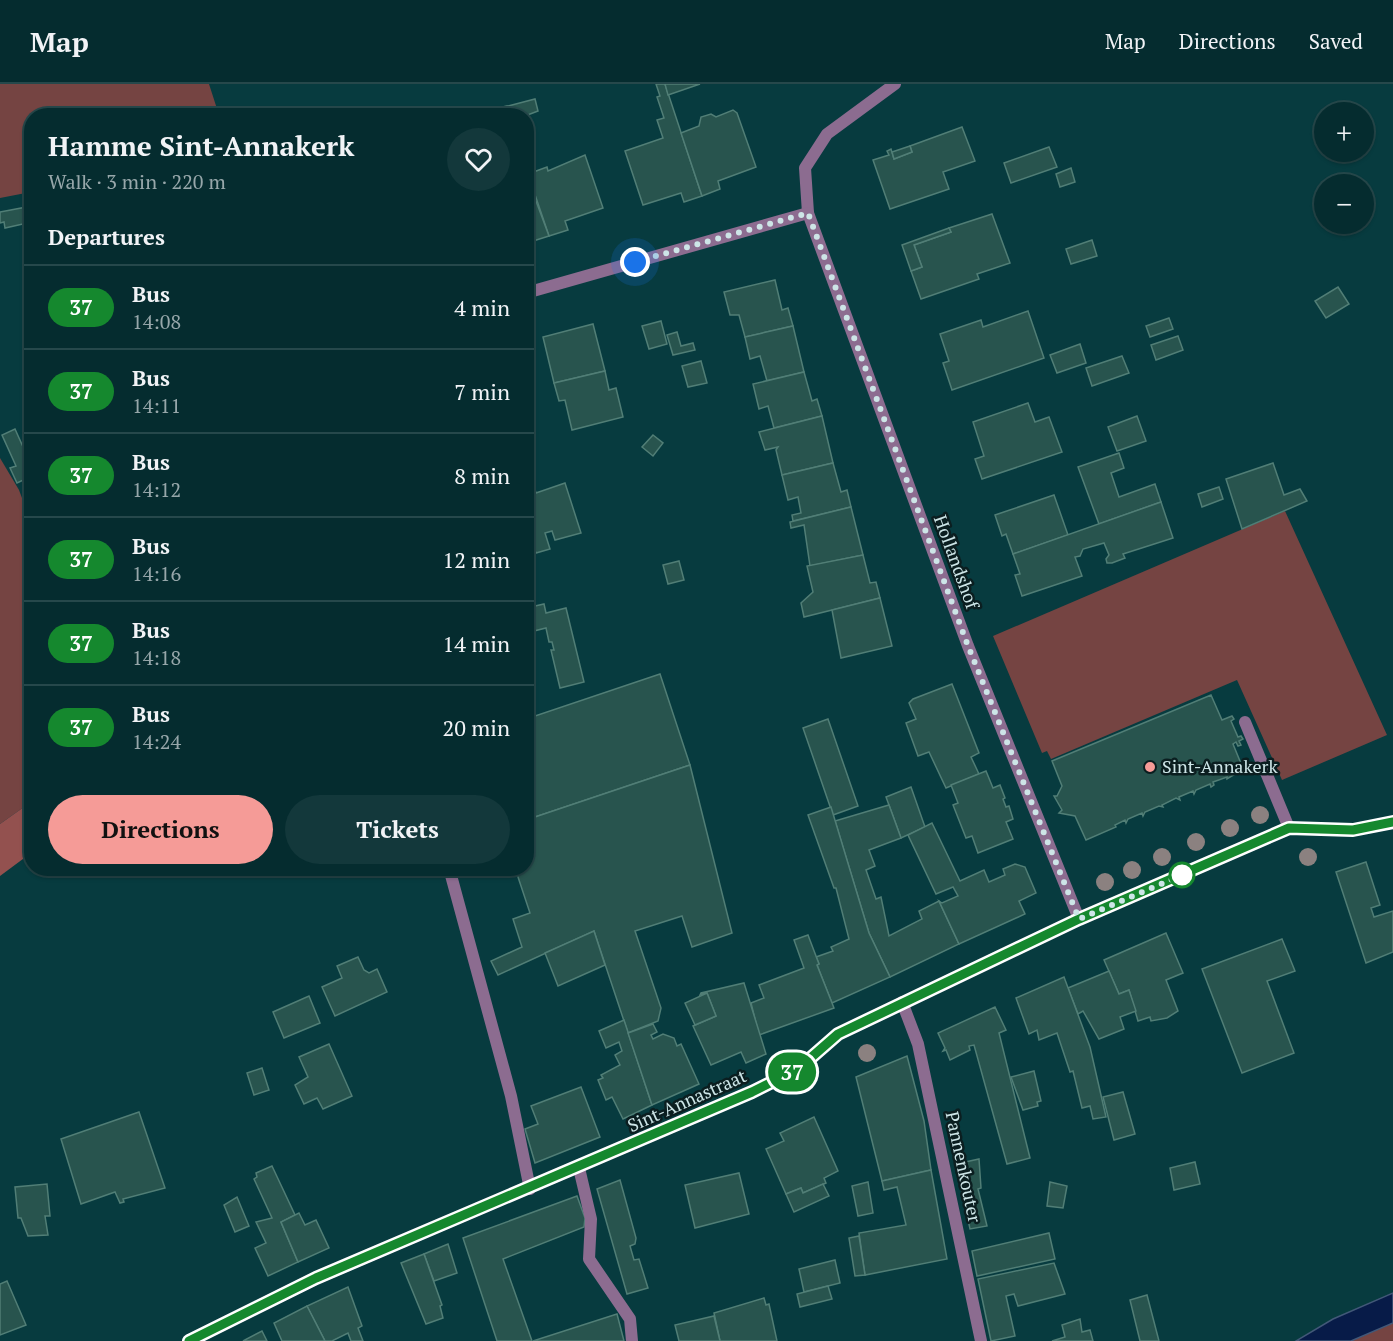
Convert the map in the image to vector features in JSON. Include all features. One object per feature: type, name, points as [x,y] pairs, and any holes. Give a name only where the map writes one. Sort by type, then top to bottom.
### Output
[{"type":"street","name":"Hollandshof","points":[[895,84],[827,134],[805,168],[808,213],[968,646],[1079,919]]},
{"type":"street","points":[[534,290],[808,213]]},
{"type":"street","points":[[1245,722],[1289,828]]},
{"type":"street","name":"Sint-Annastraat","points":[[189,1341],[316,1278],[579,1168],[770,1083],[798,1069],[838,1034],[902,1002],[1079,919],[1289,828],[1353,830],[1393,822]]},
{"type":"street","points":[[451,876],[511,1096],[530,1189]]},
{"type":"street","name":"Pannenkouter","points":[[902,1002],[918,1044],[981,1341]]},
{"type":"street","points":[[579,1168],[591,1219],[589,1259],[630,1319],[632,1341]]},
{"type":"shaded area","points":[[0,84],[209,84],[217,108],[24,108],[24,193],[0,198]]},
{"type":"shaded area","points":[[0,458],[19,490],[24,503],[24,807],[0,824]]},
{"type":"shaded area","points":[[1285,511],[1387,735],[1282,780],[1237,680],[1051,759],[1047,751],[1042,753],[993,636]]},
{"type":"shaded area","points":[[24,807],[24,858],[0,876],[0,824]]},
{"type":"shaded area","points":[[1393,1320],[1393,1341],[1336,1341]]},
{"type":"water","points":[[1393,1293],[1393,1323],[1351,1341],[1296,1341],[1333,1319]]},
{"type":"building","points":[[656,84],[665,84],[702,196],[684,202],[681,193],[643,205],[625,151],[663,138],[657,120],[664,118],[657,97],[660,96]]},
{"type":"building","points":[[665,84],[700,84],[668,95]]},
{"type":"building","points":[[535,99],[538,111],[534,113],[534,108],[509,108],[508,106]]},
{"type":"building","points":[[733,110],[737,113],[756,167],[718,181],[720,189],[702,196],[681,133],[699,126],[701,117],[711,114],[716,117]]},
{"type":"building","points":[[962,127],[975,161],[943,172],[949,189],[890,209],[873,160],[889,155],[887,151],[891,149],[894,159],[912,152],[910,146]]},
{"type":"building","points":[[910,146],[912,152],[894,159],[892,152]]},
{"type":"building","points":[[1049,147],[1057,167],[1011,183],[1004,163]]},
{"type":"building","points":[[585,155],[603,208],[565,221],[568,230],[549,236],[534,192],[534,172],[547,167],[548,171]]},
{"type":"building","points":[[1071,168],[1075,182],[1060,187],[1056,174]]},
{"type":"building","points":[[534,196],[549,236],[534,241]]},
{"type":"building","points":[[24,208],[24,224],[5,228],[4,222],[0,223],[0,212]]},
{"type":"building","points":[[992,214],[1010,263],[977,274],[979,279],[921,299],[911,271],[922,267],[914,245],[951,232],[949,228]]},
{"type":"building","points":[[949,228],[951,232],[914,245],[922,267],[911,271],[902,245]]},
{"type":"building","points":[[1092,240],[1097,256],[1071,264],[1066,249]]},
{"type":"building","points":[[775,280],[782,310],[788,308],[793,326],[745,337],[739,315],[730,315],[724,292]]},
{"type":"building","points":[[1338,287],[1349,304],[1326,318],[1315,301]]},
{"type":"building","points":[[1028,311],[1044,358],[952,390],[943,363],[949,361],[940,334],[981,320],[983,327]]},
{"type":"building","points":[[1169,318],[1173,329],[1150,337],[1146,326]]},
{"type":"building","points":[[661,321],[667,344],[649,349],[642,326]]},
{"type":"building","points":[[593,324],[605,371],[554,383],[543,337]]},
{"type":"building","points":[[793,326],[804,372],[767,381],[760,356],[750,359],[745,337]]},
{"type":"building","points":[[677,332],[681,346],[693,343],[695,350],[673,355],[667,335]]},
{"type":"building","points":[[1178,336],[1183,350],[1156,360],[1151,345]]},
{"type":"building","points":[[1080,344],[1086,363],[1057,373],[1050,355]]},
{"type":"building","points":[[1122,356],[1129,373],[1092,386],[1086,368]]},
{"type":"building","points":[[701,361],[707,383],[688,387],[682,366]]},
{"type":"building","points":[[605,371],[609,390],[616,388],[623,417],[572,430],[565,400],[559,401],[554,383]]},
{"type":"building","points":[[804,372],[812,401],[817,399],[822,416],[774,428],[768,406],[759,409],[753,384]]},
{"type":"building","points":[[1028,403],[1035,422],[1049,417],[1062,452],[982,479],[975,459],[984,456],[973,422]]},
{"type":"building","points":[[822,416],[833,463],[782,475],[776,450],[778,447],[765,450],[759,432]]},
{"type":"building","points":[[1137,416],[1146,441],[1117,451],[1108,427]]},
{"type":"building","points":[[15,429],[24,449],[24,480],[17,483],[10,468],[16,466],[2,435]]},
{"type":"building","points":[[653,435],[663,443],[653,456],[642,447]]},
{"type":"building","points":[[1119,453],[1124,468],[1111,473],[1119,497],[1155,484],[1161,502],[1099,524],[1078,467]]},
{"type":"building","points":[[833,463],[841,492],[847,490],[851,507],[793,521],[792,515],[801,513],[798,497],[788,500],[782,475]]},
{"type":"building","points":[[1273,463],[1284,495],[1300,489],[1307,501],[1242,529],[1226,479]]},
{"type":"building","points":[[565,483],[581,533],[555,540],[552,531],[545,533],[550,549],[536,553],[534,547],[534,486],[536,493]]},
{"type":"building","points":[[1219,487],[1223,499],[1202,507],[1198,494]]},
{"type":"building","points":[[1054,495],[1068,535],[1013,554],[1006,534],[1002,536],[995,515]]},
{"type":"building","points":[[1161,502],[1173,538],[1123,554],[1125,558],[1112,563],[1107,563],[1106,559],[1109,555],[1104,543],[1083,549],[1080,556],[1075,557],[1082,576],[1022,596],[1015,575],[1020,574],[1013,554]]},
{"type":"building","points":[[851,507],[863,555],[810,566],[804,525],[791,528],[790,522]]},
{"type":"building","points":[[863,555],[870,583],[876,582],[880,598],[804,617],[801,603],[813,592],[807,566]]},
{"type":"building","points":[[679,561],[684,580],[668,584],[663,565]]},
{"type":"building","points":[[880,598],[892,646],[841,658],[832,610]]},
{"type":"building","points":[[544,604],[546,613],[566,608],[584,682],[560,688],[551,650],[554,650],[552,642],[549,642],[546,628],[534,631],[534,606]]},
{"type":"building","points":[[660,674],[690,765],[534,817],[534,716]]},
{"type":"building","points":[[952,684],[979,753],[971,757],[979,774],[946,788],[929,752],[918,756],[906,723],[916,719],[909,703],[913,699]]},
{"type":"building","name":"Sint-Annakerk","points":[[1211,695],[1222,720],[1232,716],[1234,719],[1231,721],[1238,737],[1241,736],[1243,739],[1239,741],[1241,745],[1238,746],[1236,742],[1233,744],[1245,768],[1244,772],[1241,774],[1240,771],[1227,779],[1227,777],[1213,782],[1214,785],[1211,787],[1210,784],[1196,790],[1194,794],[1193,791],[1179,797],[1180,800],[1176,798],[1162,805],[1163,807],[1159,806],[1145,812],[1143,816],[1142,813],[1128,819],[1126,823],[1125,820],[1115,825],[1116,827],[1086,840],[1075,816],[1059,813],[1062,810],[1054,796],[1057,796],[1062,786],[1052,761]]},
{"type":"building","points":[[828,719],[858,806],[833,815],[803,728]]},
{"type":"building","points":[[690,765],[732,933],[692,947],[682,916],[635,931],[661,1008],[658,1021],[628,1033],[594,931],[498,975],[491,961],[522,947],[513,919],[530,913],[518,876],[534,876],[534,817]]},
{"type":"building","points":[[986,771],[993,788],[1000,785],[1006,807],[1009,806],[1013,819],[1006,822],[1013,839],[978,853],[972,836],[966,838],[953,805],[958,803],[951,785]]},
{"type":"building","points":[[911,787],[925,827],[901,838],[886,797]]},
{"type":"building","points":[[889,805],[901,838],[869,850],[875,866],[866,870],[876,899],[881,897],[889,936],[922,919],[919,911],[939,901],[959,944],[890,977],[869,933],[835,821]]},
{"type":"building","points":[[831,807],[869,933],[890,977],[832,1003],[816,957],[833,951],[831,947],[849,939],[836,888],[834,888],[808,815]]},
{"type":"building","points":[[932,823],[960,881],[984,870],[989,882],[1005,875],[1003,869],[1015,864],[1025,867],[1036,893],[1019,901],[1025,914],[959,944],[939,901],[942,903],[958,896],[953,887],[936,894],[908,835]]},
{"type":"building","points":[[1366,862],[1380,905],[1371,908],[1374,917],[1393,911],[1393,952],[1366,963],[1336,872]]},
{"type":"building","points":[[594,931],[605,965],[558,986],[545,953]]},
{"type":"building","points":[[1166,933],[1183,973],[1166,980],[1178,1011],[1167,1018],[1151,1021],[1150,1017],[1138,1021],[1129,990],[1119,994],[1104,960]]},
{"type":"building","points":[[808,935],[834,1008],[759,1035],[751,1003],[764,998],[759,985],[804,968],[794,940]]},
{"type":"building","points":[[1282,939],[1295,971],[1267,981],[1294,1053],[1242,1073],[1202,969]]},
{"type":"building","points":[[358,957],[364,970],[369,973],[377,969],[387,992],[335,1016],[322,987],[342,978],[337,966]]},
{"type":"building","points":[[1109,971],[1119,994],[1129,990],[1136,1011],[1120,1017],[1124,1029],[1099,1039],[1083,1011],[1078,1014],[1068,988]]},
{"type":"building","points":[[1064,977],[1090,1047],[1106,1117],[1093,1119],[1090,1106],[1082,1108],[1073,1071],[1070,1072],[1057,1033],[1039,1040],[1037,1030],[1029,1034],[1016,998]]},
{"type":"building","points":[[744,983],[766,1054],[746,1063],[741,1052],[711,1065],[693,1026],[716,1016],[707,993],[700,995],[701,993]]},
{"type":"building","points":[[707,993],[716,1016],[695,1025],[685,1003]]},
{"type":"building","points":[[309,996],[320,1023],[284,1038],[273,1012]]},
{"type":"building","points":[[995,1007],[1006,1030],[999,1033],[1030,1158],[1007,1164],[974,1045],[969,1046],[970,1050],[950,1060],[946,1050],[943,1051],[945,1048],[938,1033]]},
{"type":"building","points":[[624,1020],[652,1105],[623,1119],[612,1097],[606,1100],[598,1080],[603,1078],[601,1075],[620,1065],[615,1055],[622,1051],[619,1042],[606,1048],[599,1031]]},
{"type":"building","points":[[653,1024],[657,1032],[651,1035],[653,1039],[663,1034],[674,1038],[677,1046],[681,1044],[699,1084],[652,1105],[628,1033]]},
{"type":"building","points":[[329,1044],[352,1096],[323,1109],[317,1098],[304,1104],[295,1085],[308,1077],[299,1057]]},
{"type":"building","points":[[907,1056],[924,1121],[931,1170],[882,1181],[856,1077]]},
{"type":"building","points":[[262,1068],[269,1090],[254,1095],[247,1073]]},
{"type":"building","points":[[1034,1071],[1041,1101],[1037,1102],[1038,1106],[1023,1110],[1011,1077]]},
{"type":"building","points":[[581,1087],[600,1137],[535,1163],[525,1129],[538,1124],[531,1106]]},
{"type":"building","points":[[1123,1092],[1135,1134],[1114,1140],[1103,1097]]},
{"type":"building","points":[[139,1112],[165,1188],[123,1199],[124,1202],[120,1203],[115,1192],[81,1204],[61,1139]]},
{"type":"building","points":[[814,1117],[838,1171],[824,1178],[826,1183],[803,1193],[801,1188],[786,1194],[766,1149],[784,1141],[780,1133]]},
{"type":"building","points":[[979,1159],[981,1188],[978,1189],[987,1226],[970,1229],[956,1164]]},
{"type":"building","points":[[1195,1162],[1200,1184],[1174,1190],[1170,1168]]},
{"type":"building","points":[[272,1166],[295,1215],[281,1222],[298,1262],[268,1276],[255,1248],[266,1243],[256,1222],[272,1218],[254,1179],[257,1177],[256,1173]]},
{"type":"building","points":[[931,1170],[947,1259],[865,1275],[859,1233],[906,1225],[897,1187],[884,1190],[882,1181]]},
{"type":"building","points":[[739,1173],[749,1214],[695,1228],[685,1185]]},
{"type":"building","points":[[620,1180],[636,1238],[635,1244],[630,1246],[634,1260],[639,1259],[648,1288],[627,1294],[597,1189]]},
{"type":"building","points":[[868,1182],[873,1213],[858,1216],[852,1186]]},
{"type":"building","points":[[1050,1182],[1067,1186],[1063,1208],[1047,1206]]},
{"type":"building","points":[[47,1184],[50,1216],[45,1216],[48,1235],[28,1236],[21,1218],[18,1218],[15,1187]]},
{"type":"building","points":[[823,1184],[829,1196],[794,1212],[786,1194],[801,1188],[803,1193]]},
{"type":"building","points":[[577,1196],[585,1218],[584,1227],[503,1259],[532,1341],[497,1341],[463,1238]]},
{"type":"building","points":[[237,1197],[249,1226],[235,1232],[224,1205]]},
{"type":"building","points":[[299,1213],[305,1225],[316,1220],[329,1248],[298,1262],[281,1222]]},
{"type":"building","points":[[1049,1233],[1055,1259],[977,1276],[972,1251]]},
{"type":"building","points":[[859,1236],[865,1275],[855,1276],[849,1238]]},
{"type":"building","points":[[448,1244],[457,1273],[434,1281],[424,1254]]},
{"type":"building","points":[[424,1254],[442,1305],[440,1306],[443,1318],[426,1324],[401,1263]]},
{"type":"building","points":[[835,1260],[840,1283],[804,1292],[799,1269]]},
{"type":"building","points":[[1054,1263],[1065,1294],[1018,1306],[1014,1294],[1006,1296],[1015,1336],[991,1341],[978,1279]]},
{"type":"building","points":[[7,1281],[26,1325],[0,1335],[0,1284]]},
{"type":"building","points":[[828,1286],[832,1299],[800,1307],[797,1294]]},
{"type":"building","points":[[348,1287],[362,1326],[358,1328],[363,1341],[351,1341],[348,1333],[332,1341],[325,1341],[307,1306]]},
{"type":"building","points":[[1147,1295],[1159,1341],[1140,1341],[1130,1300]]},
{"type":"building","points":[[764,1298],[766,1305],[769,1304],[777,1341],[720,1341],[714,1313]]},
{"type":"building","points":[[307,1306],[325,1341],[282,1341],[274,1323]]},
{"type":"building","points":[[617,1314],[624,1341],[533,1341]]},
{"type":"building","points":[[714,1316],[720,1341],[679,1341],[675,1325]]},
{"type":"building","points":[[1080,1319],[1082,1332],[1090,1330],[1093,1341],[1052,1341],[1065,1337],[1062,1325]]},
{"type":"building","points":[[262,1331],[267,1341],[243,1341]]},
{"type":"bus line","name":"37","points":[[189,1341],[316,1278],[579,1168],[752,1092],[798,1069],[838,1034],[902,1002],[1079,919],[1289,828],[1353,830],[1393,822]]},
{"type":"place","name":"Sint-Annakerk","points":[[1150,767]]},
{"type":"route","points":[[635,262],[808,213],[968,646],[1079,919],[1182,875]]}]
